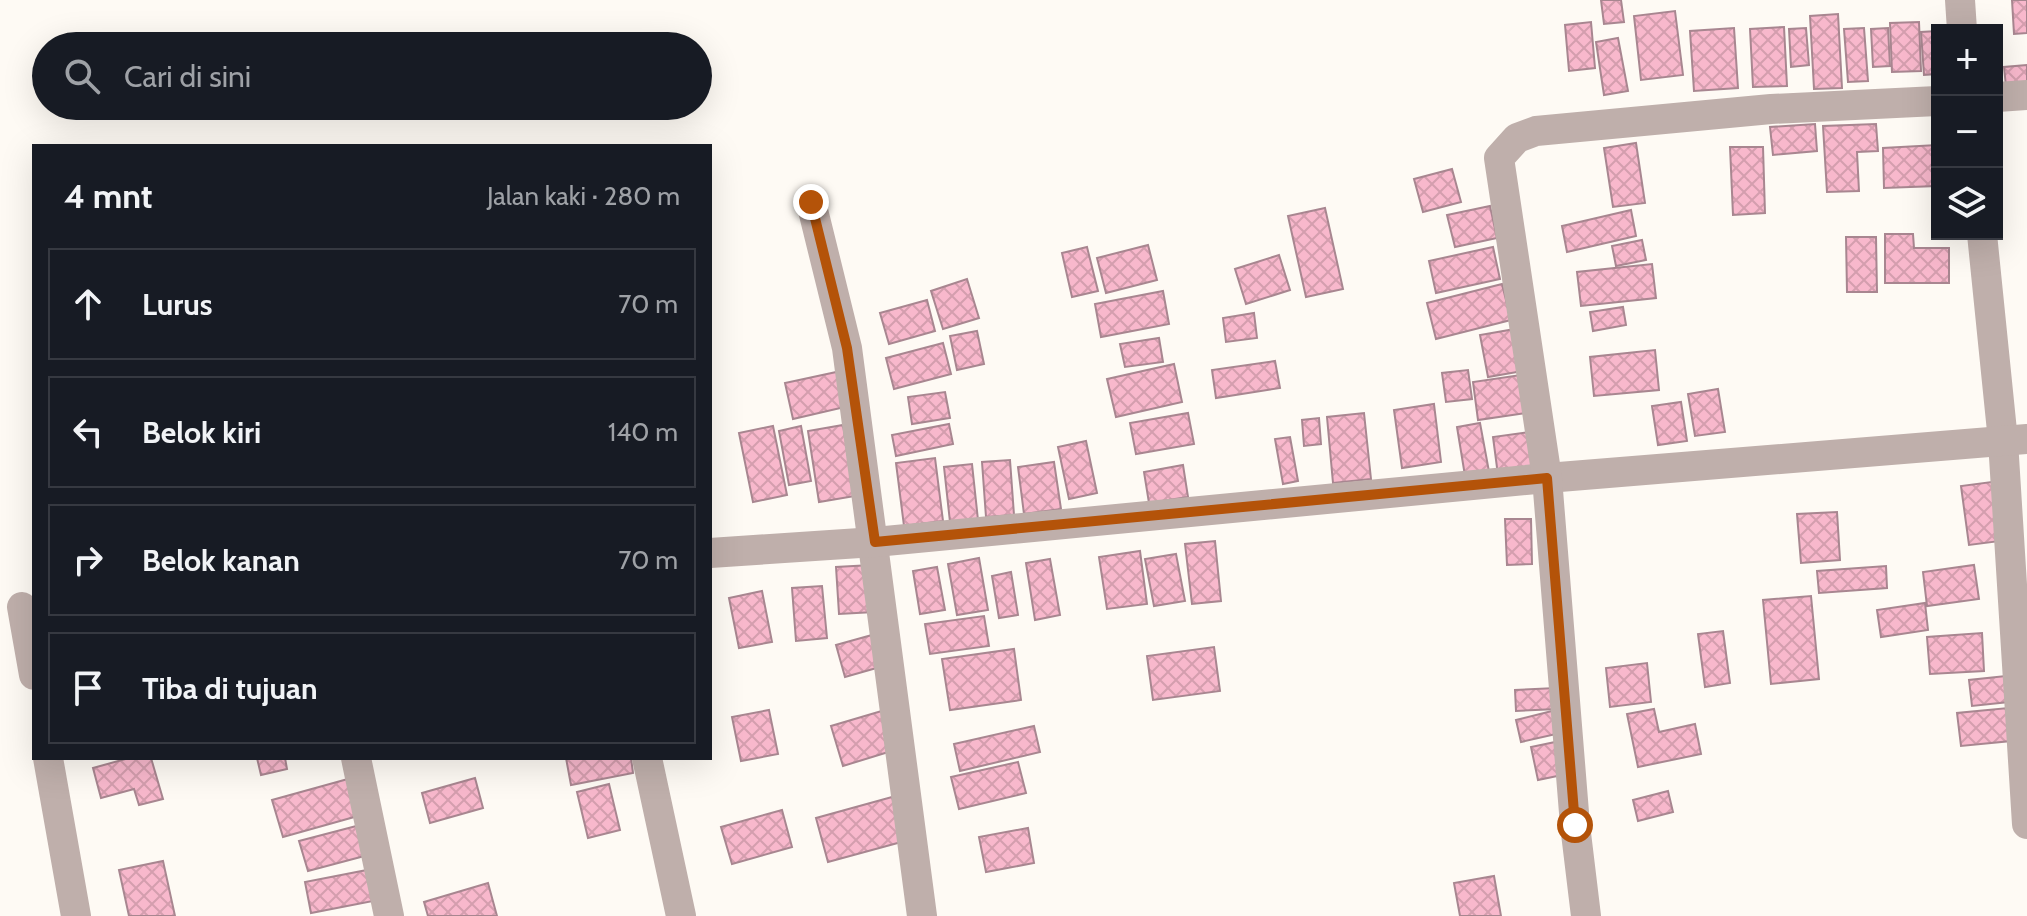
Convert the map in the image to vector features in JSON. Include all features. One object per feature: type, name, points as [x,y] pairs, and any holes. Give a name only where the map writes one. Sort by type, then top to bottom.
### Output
[{"type":"street","points":[[1960,0],[1962,24]]},
{"type":"street","points":[[2003,97],[2027,95]]},
{"type":"street","points":[[1586,916],[1575,825],[1547,478],[1499,158],[1507,147],[1536,131],[1771,109],[1931,101]]},
{"type":"street","points":[[811,202],[847,348],[922,916]]},
{"type":"street","points":[[1983,240],[2015,440],[2027,824]]},
{"type":"street","points":[[712,553],[875,542],[1547,478],[2015,440]]},
{"type":"street","points":[[19,607],[32,666]]},
{"type":"street","points":[[48,760],[76,916]]},
{"type":"street","points":[[356,760],[389,916]]},
{"type":"street","points":[[647,760],[681,916]]},
{"type":"building","points":[[1601,0],[1621,0],[1624,22],[1604,24]]},
{"type":"building","points":[[2012,0],[2027,0],[2027,33],[2014,34]]},
{"type":"building","points":[[1675,11],[1683,75],[1641,80],[1634,16]]},
{"type":"building","points":[[1838,14],[1842,88],[1814,89],[1810,16]]},
{"type":"building","points":[[1591,22],[1595,68],[1569,71],[1565,25]]},
{"type":"building","points":[[1919,22],[1921,71],[1892,72],[1890,23]]},
{"type":"building","points":[[1784,27],[1787,86],[1753,87],[1750,29]]},
{"type":"building","points":[[1734,28],[1738,88],[1694,91],[1690,31]]},
{"type":"building","points":[[1806,28],[1809,65],[1791,67],[1789,29]]},
{"type":"building","points":[[1864,28],[1868,81],[1848,82],[1844,29]]},
{"type":"building","points":[[1888,28],[1890,66],[1873,67],[1871,29]]},
{"type":"building","points":[[1931,31],[1931,74],[1924,75],[1921,32]]},
{"type":"building","points":[[1618,38],[1628,91],[1604,95],[1596,42]]},
{"type":"building","points":[[2027,65],[2027,94],[2007,96],[2004,67]]},
{"type":"building","points":[[1815,124],[1817,151],[1773,155],[1770,127]]},
{"type":"building","points":[[1876,124],[1878,151],[1857,152],[1859,191],[1827,192],[1823,126]]},
{"type":"building","points":[[1636,143],[1645,203],[1613,207],[1604,148]]},
{"type":"building","points":[[1931,145],[1931,186],[1884,188],[1883,148]]},
{"type":"building","points":[[1730,147],[1763,147],[1765,213],[1733,215]]},
{"type":"building","points":[[1452,169],[1461,202],[1423,212],[1414,179]]},
{"type":"building","points":[[1490,206],[1497,238],[1455,247],[1447,215]]},
{"type":"building","points":[[1325,208],[1343,289],[1306,297],[1288,216]]},
{"type":"building","points":[[1631,210],[1636,236],[1567,252],[1562,226]]},
{"type":"building","points":[[1885,234],[1913,234],[1914,248],[1949,248],[1949,283],[1885,283]]},
{"type":"building","points":[[1846,237],[1876,237],[1877,292],[1847,292]]},
{"type":"building","points":[[1642,240],[1646,260],[1616,266],[1612,246]]},
{"type":"building","points":[[1148,245],[1157,280],[1106,293],[1097,258]]},
{"type":"building","points":[[1087,247],[1098,291],[1072,297],[1062,253]]},
{"type":"building","points":[[1493,247],[1500,279],[1436,293],[1429,261]]},
{"type":"building","points":[[1279,255],[1290,290],[1246,304],[1235,269]]},
{"type":"building","points":[[1652,264],[1656,298],[1581,306],[1577,272]]},
{"type":"building","points":[[967,279],[979,318],[943,329],[931,291]]},
{"type":"building","points":[[1502,284],[1511,320],[1436,339],[1427,303]]},
{"type":"building","points":[[1163,291],[1169,324],[1101,337],[1095,304]]},
{"type":"building","points":[[927,300],[935,331],[889,344],[880,313]]},
{"type":"building","points":[[1623,307],[1626,325],[1593,331],[1590,312]]},
{"type":"building","points":[[1254,313],[1257,338],[1226,342],[1223,318]]},
{"type":"building","points":[[1515,329],[1523,371],[1488,377],[1480,335]]},
{"type":"building","points":[[977,331],[984,364],[957,370],[950,336]]},
{"type":"building","points":[[1159,338],[1163,362],[1125,367],[1120,344]]},
{"type":"building","points":[[943,343],[951,374],[894,389],[886,358]]},
{"type":"building","points":[[1655,350],[1659,390],[1594,396],[1590,357]]},
{"type":"building","points":[[1275,361],[1280,388],[1216,398],[1212,370]]},
{"type":"building","points":[[1174,364],[1182,402],[1116,417],[1107,379]]},
{"type":"building","points":[[1468,370],[1472,399],[1446,402],[1442,373]]},
{"type":"building","points":[[841,371],[849,406],[793,419],[785,383]]},
{"type":"building","points":[[1527,374],[1533,412],[1478,420],[1473,382]]},
{"type":"building","points":[[1718,389],[1725,432],[1695,436],[1688,394]]},
{"type":"building","points":[[945,392],[950,418],[912,424],[908,397]]},
{"type":"building","points":[[1681,402],[1687,441],[1658,445],[1652,406]]},
{"type":"building","points":[[1434,404],[1441,462],[1402,468],[1394,410]]},
{"type":"building","points":[[1188,413],[1194,444],[1136,454],[1130,423]]},
{"type":"building","points":[[1364,413],[1371,479],[1333,483],[1327,417]]},
{"type":"building","points":[[1319,418],[1321,444],[1304,446],[1302,420]]},
{"type":"building","points":[[1480,423],[1490,477],[1466,482],[1457,427]]},
{"type":"building","points":[[949,424],[953,444],[896,456],[892,435]]},
{"type":"building","points":[[843,425],[855,496],[819,502],[808,431]]},
{"type":"building","points":[[773,426],[787,495],[753,502],[739,433]]},
{"type":"building","points":[[801,426],[811,481],[789,485],[779,431]]},
{"type":"building","points":[[1529,432],[1534,470],[1498,475],[1493,437]]},
{"type":"building","points":[[1290,437],[1298,481],[1283,484],[1275,439]]},
{"type":"building","points":[[1086,441],[1097,493],[1069,499],[1058,447]]},
{"type":"building","points":[[935,458],[943,521],[904,526],[896,463]]},
{"type":"building","points":[[1010,460],[1014,515],[986,517],[982,462]]},
{"type":"building","points":[[1054,462],[1061,509],[1024,514],[1018,467]]},
{"type":"building","points":[[972,464],[978,520],[950,522],[944,467]]},
{"type":"building","points":[[1183,465],[1188,497],[1149,503],[1144,472]]},
{"type":"building","points":[[1999,481],[2008,540],[1969,545],[1961,486]]},
{"type":"building","points":[[1837,512],[1840,560],[1801,563],[1797,514]]},
{"type":"building","points":[[1505,519],[1531,519],[1532,564],[1507,565]]},
{"type":"building","points":[[1215,541],[1221,601],[1192,604],[1185,544]]},
{"type":"building","points":[[1140,551],[1147,604],[1107,609],[1099,557]]},
{"type":"building","points":[[1176,554],[1185,601],[1154,606],[1145,559]]},
{"type":"building","points":[[979,558],[988,610],[957,615],[948,564]]},
{"type":"building","points":[[1050,559],[1060,615],[1035,620],[1026,563]]},
{"type":"building","points":[[871,565],[874,612],[839,614],[836,567]]},
{"type":"building","points":[[1974,565],[1979,599],[1927,606],[1923,572]]},
{"type":"building","points":[[1886,566],[1887,588],[1819,593],[1817,571]]},
{"type":"building","points":[[937,567],[945,610],[920,614],[913,571]]},
{"type":"building","points":[[1011,572],[1018,615],[999,618],[992,576]]},
{"type":"building","points":[[822,586],[827,638],[796,641],[792,588]]},
{"type":"building","points":[[762,591],[772,642],[739,648],[729,598]]},
{"type":"building","points":[[1811,596],[1819,679],[1771,684],[1763,600]]},
{"type":"building","points":[[1925,603],[1928,630],[1881,637],[1877,610]]},
{"type":"building","points":[[984,616],[989,646],[930,654],[925,624]]},
{"type":"building","points":[[1723,631],[1730,683],[1705,687],[1698,634]]},
{"type":"building","points":[[879,633],[887,665],[845,677],[836,645]]},
{"type":"building","points":[[1982,633],[1984,671],[1930,674],[1927,637]]},
{"type":"building","points":[[1214,647],[1220,691],[1153,700],[1147,656]]},
{"type":"building","points":[[1014,649],[1021,700],[950,710],[942,659]]},
{"type":"building","points":[[1647,663],[1651,702],[1610,707],[1606,668]]},
{"type":"building","points":[[2015,675],[2018,701],[1972,706],[1969,680]]},
{"type":"building","points":[[1556,688],[1557,709],[1516,711],[1515,690]]},
{"type":"building","points":[[2008,708],[2011,741],[1961,746],[1957,713]]},
{"type":"building","points":[[1560,709],[1565,732],[1521,742],[1516,720]]},
{"type":"building","points":[[1654,709],[1659,732],[1695,724],[1701,754],[1638,767],[1627,714]]},
{"type":"building","points":[[769,710],[778,754],[741,761],[732,717]]},
{"type":"building","points":[[885,710],[898,749],[843,766],[831,726]]},
{"type":"building","points":[[1034,726],[1040,752],[960,771],[954,744]]},
{"type":"building","points":[[1560,741],[1567,774],[1538,780],[1531,747]]},
{"type":"building","points":[[122,760],[152,760],[163,799],[139,805],[134,789],[101,798],[93,768]]},
{"type":"building","points":[[257,760],[285,760],[287,769],[261,775]]},
{"type":"building","points":[[566,760],[631,760],[633,773],[571,785]]},
{"type":"building","points":[[1018,762],[1026,793],[959,809],[951,777]]},
{"type":"building","points":[[355,777],[365,814],[283,837],[272,800]]},
{"type":"building","points":[[475,778],[483,808],[430,823],[422,793]]},
{"type":"building","points":[[609,784],[620,830],[588,838],[577,792]]},
{"type":"building","points":[[1668,791],[1673,812],[1638,821],[1633,800]]},
{"type":"building","points":[[892,797],[905,841],[828,862],[816,818]]},
{"type":"building","points":[[782,810],[792,847],[732,864],[721,827]]},
{"type":"building","points":[[364,824],[372,854],[308,871],[299,841]]},
{"type":"building","points":[[1028,828],[1034,863],[986,872],[979,837]]},
{"type":"building","points":[[163,861],[175,916],[129,916],[119,870]]},
{"type":"building","points":[[367,870],[373,901],[311,913],[305,882]]},
{"type":"building","points":[[1494,876],[1501,916],[1460,916],[1454,883]]},
{"type":"building","points":[[488,883],[497,916],[428,916],[424,902]]},
{"type":"route","points":[[811,202],[847,348],[875,542],[1547,478],[1575,825]]}]
